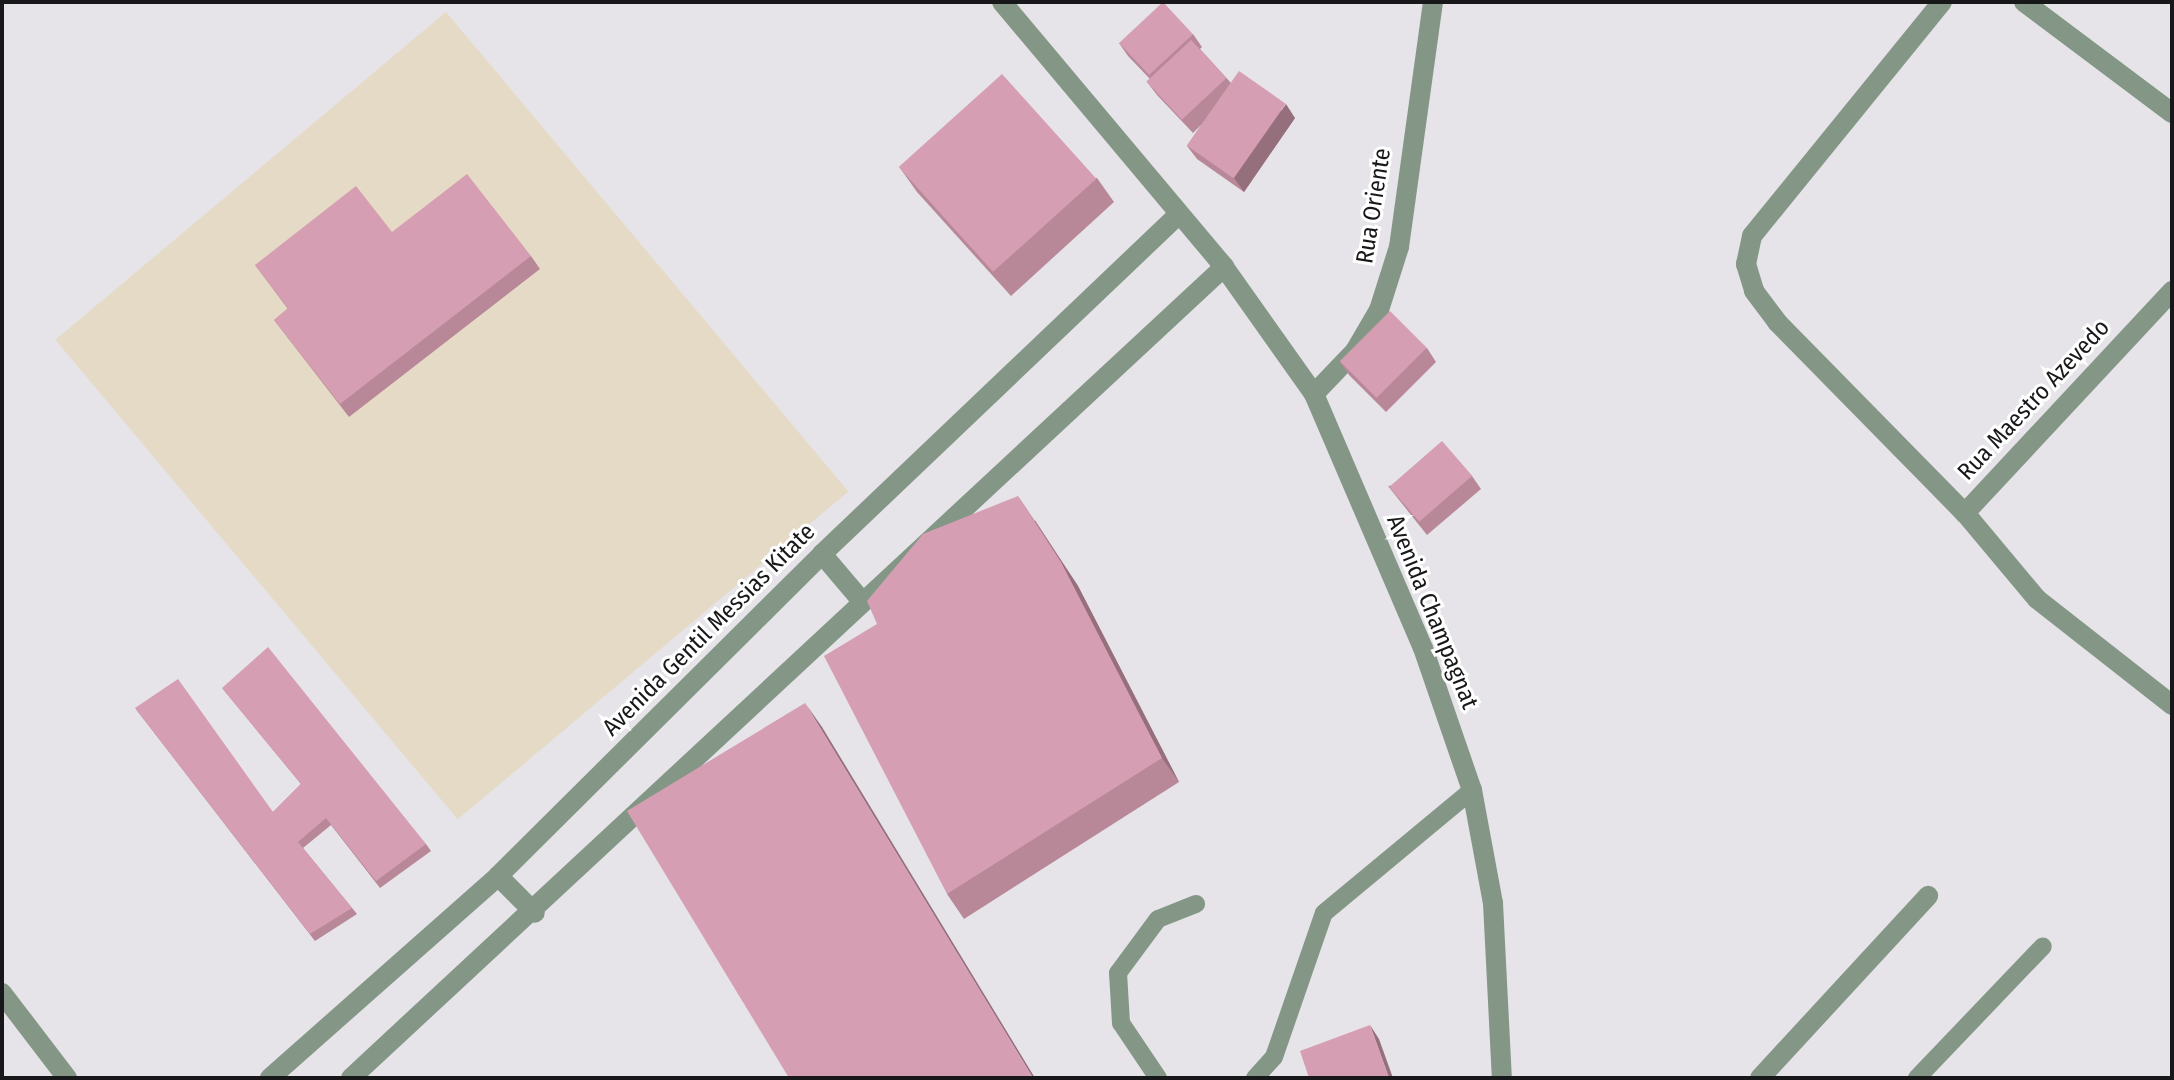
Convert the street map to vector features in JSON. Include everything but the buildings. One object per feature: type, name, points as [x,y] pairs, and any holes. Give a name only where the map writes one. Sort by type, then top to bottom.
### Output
[{"type":"street","name":"Avenida Champagnat","points":[[1002,2],[1224,267],[1314,394],[1423,648],[1472,790],[1493,903],[1502,1078]]},
{"type":"street","name":"Rua Oriente","points":[[1314,394],[1355,351],[1379,310],[1399,247],[1433,2]]},
{"type":"street","points":[[1942,2],[1752,236],[1746,264],[1754,291],[1777,322],[1965,513]]},
{"type":"street","points":[[2024,2],[2172,113]]},
{"type":"street","name":"Avenida Gentil Messias Kitate","points":[[270,1078],[498,876],[822,554],[1179,214]]},
{"type":"street","points":[[351,1078],[535,913],[861,600],[1224,267]]},
{"type":"street","name":"Rua Maestro Azevedo","points":[[2172,291],[1965,513],[2037,599],[2172,705]]},
{"type":"street","points":[[822,554],[861,600]]},
{"type":"street","points":[[498,876],[535,913]]},
{"type":"street","points":[[1760,1078],[1928,896]]},
{"type":"street","points":[[2,993],[67,1078]]},
{"type":"lane","points":[[1255,1078],[1274,1057],[1324,913],[1472,790]]},
{"type":"lane","points":[[1158,1078],[1121,1023],[1118,973],[1158,919],[1196,904]]},
{"type":"lane","points":[[1917,1078],[2043,946]]},
{"type":"shaded area","points":[[446,12],[848,492],[458,819],[55,340]]}]
